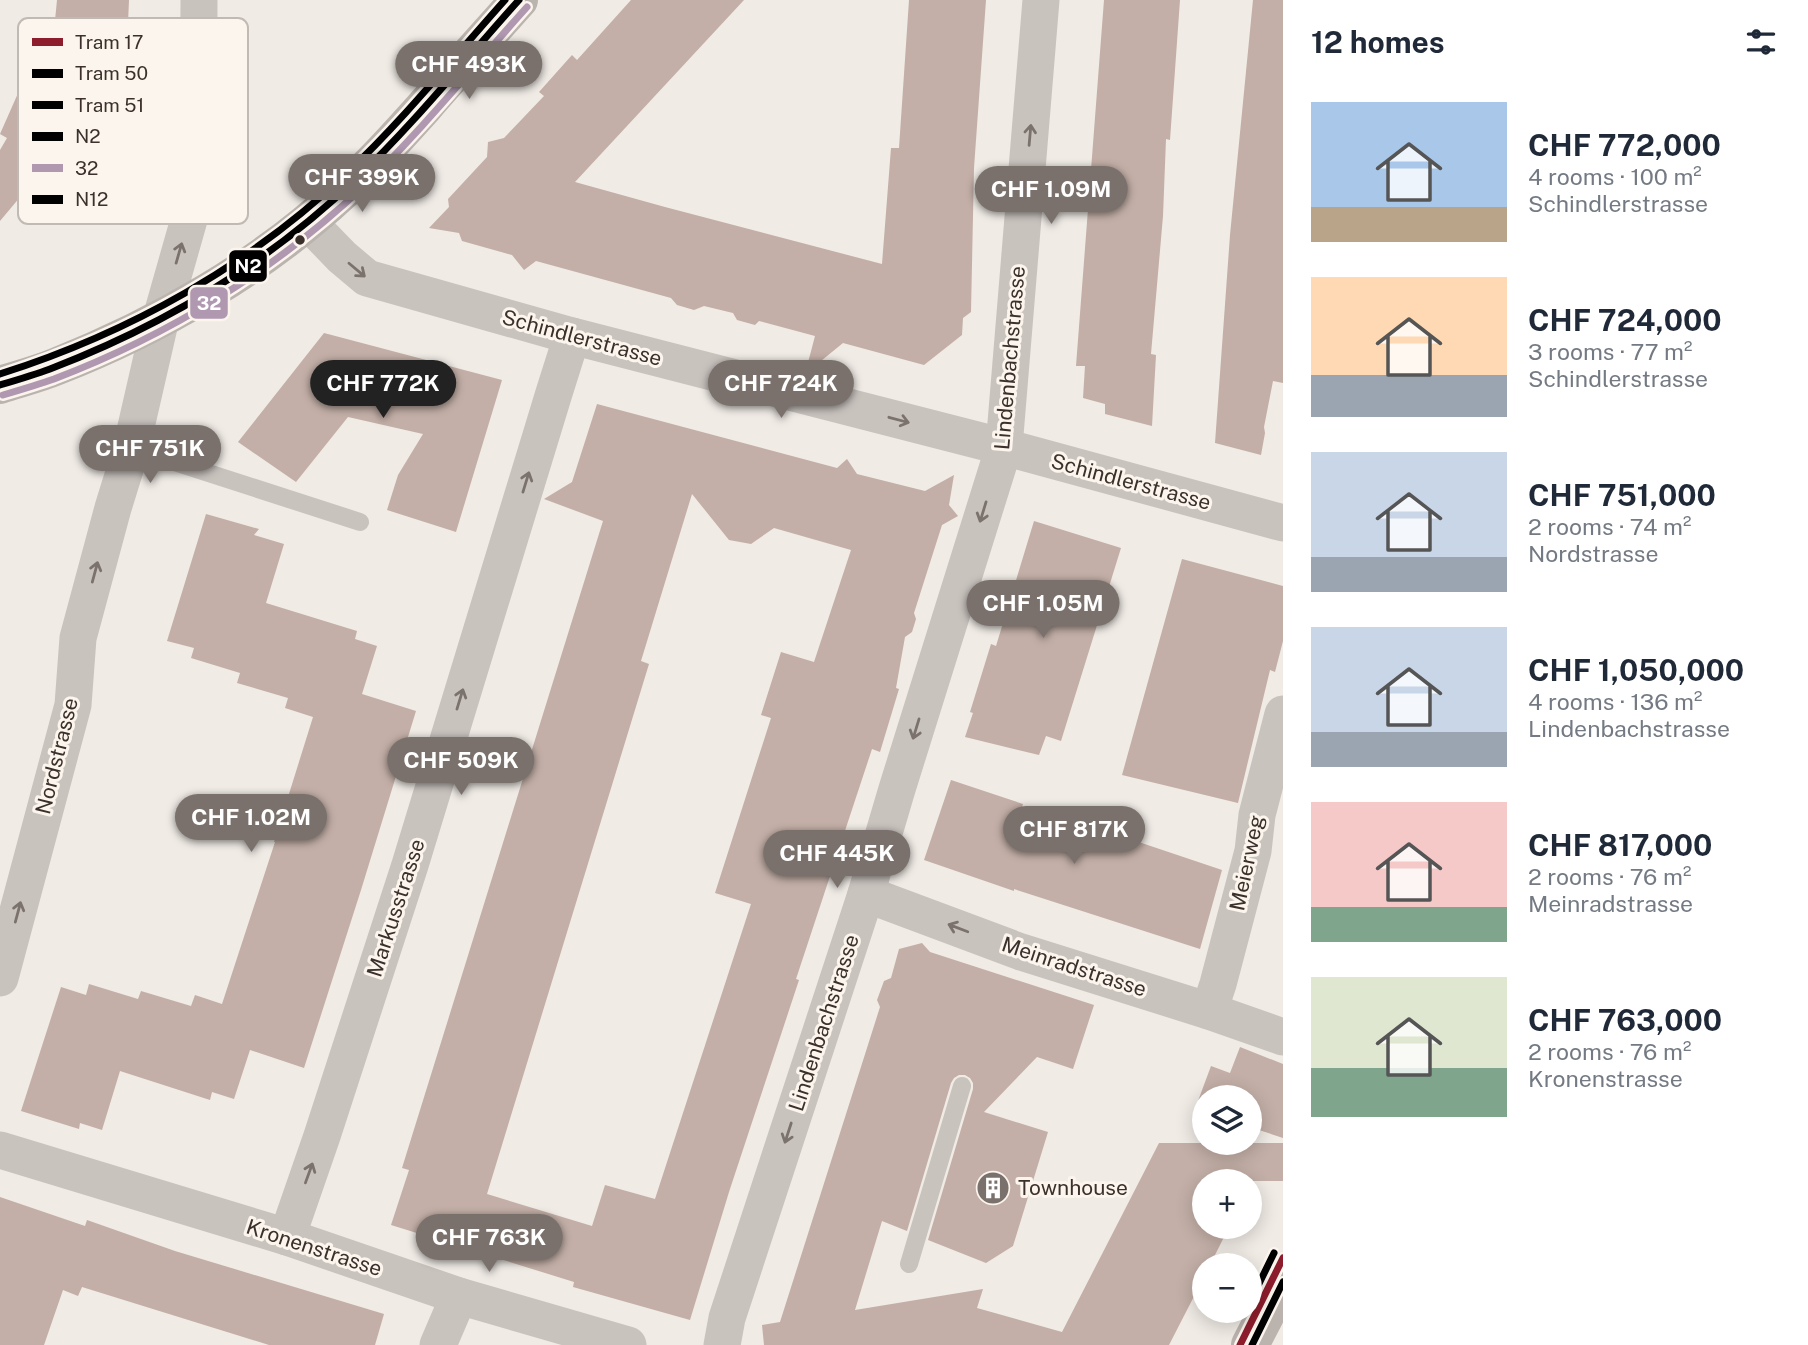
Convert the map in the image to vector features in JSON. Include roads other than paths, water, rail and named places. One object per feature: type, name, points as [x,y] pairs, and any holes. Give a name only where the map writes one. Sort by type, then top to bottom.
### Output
[{"type":"street","name":"Nordstrasse","points":[[198,0],[198,18]]},
{"type":"street","points":[[0,385],[53,368],[161,318],[218,287],[308,222],[374,161],[519,0]]},
{"type":"street","name":"Lindenbachstrasse","points":[[722,1345],[727,1318],[866,894],[1004,447],[1041,0]]},
{"type":"street","name":"Schindlerstrasse","points":[[308,222],[367,278],[572,336],[1004,447],[1283,523]]},
{"type":"street","name":"Nordstrasse","points":[[0,978],[73,705],[78,638],[130,453],[161,318],[188,224]]},
{"type":"street","name":"Markusstrasse","points":[[287,1237],[410,865],[572,336]]},
{"type":"street","name":"Meierweg","points":[[1209,1011],[1253,851],[1257,815],[1283,714]]},
{"type":"street","name":"Meinradstrasse","points":[[866,894],[1021,952],[1283,1037]]},
{"type":"street","name":"Kronenstrasse","points":[[0,1150],[287,1237],[459,1296],[628,1345]]},
{"type":"street","points":[[1250,1345],[1283,1281]]},
{"type":"street","points":[[438,1345],[459,1296]]},
{"type":"lane","points":[[165,459],[360,522]]},
{"type":"lane","points":[[909,1264],[962,1086]]},
{"type":"tram line","name":"51","points":[[1262,1278],[1274,1253]]},
{"type":"tram line","name":"17","points":[[1240,1345],[1283,1258]]},
{"type":"tram line","name":"50","points":[[1252,1345],[1283,1282]]},
{"type":"place","name":"Townhouse","points":[[993,1188]]}]
